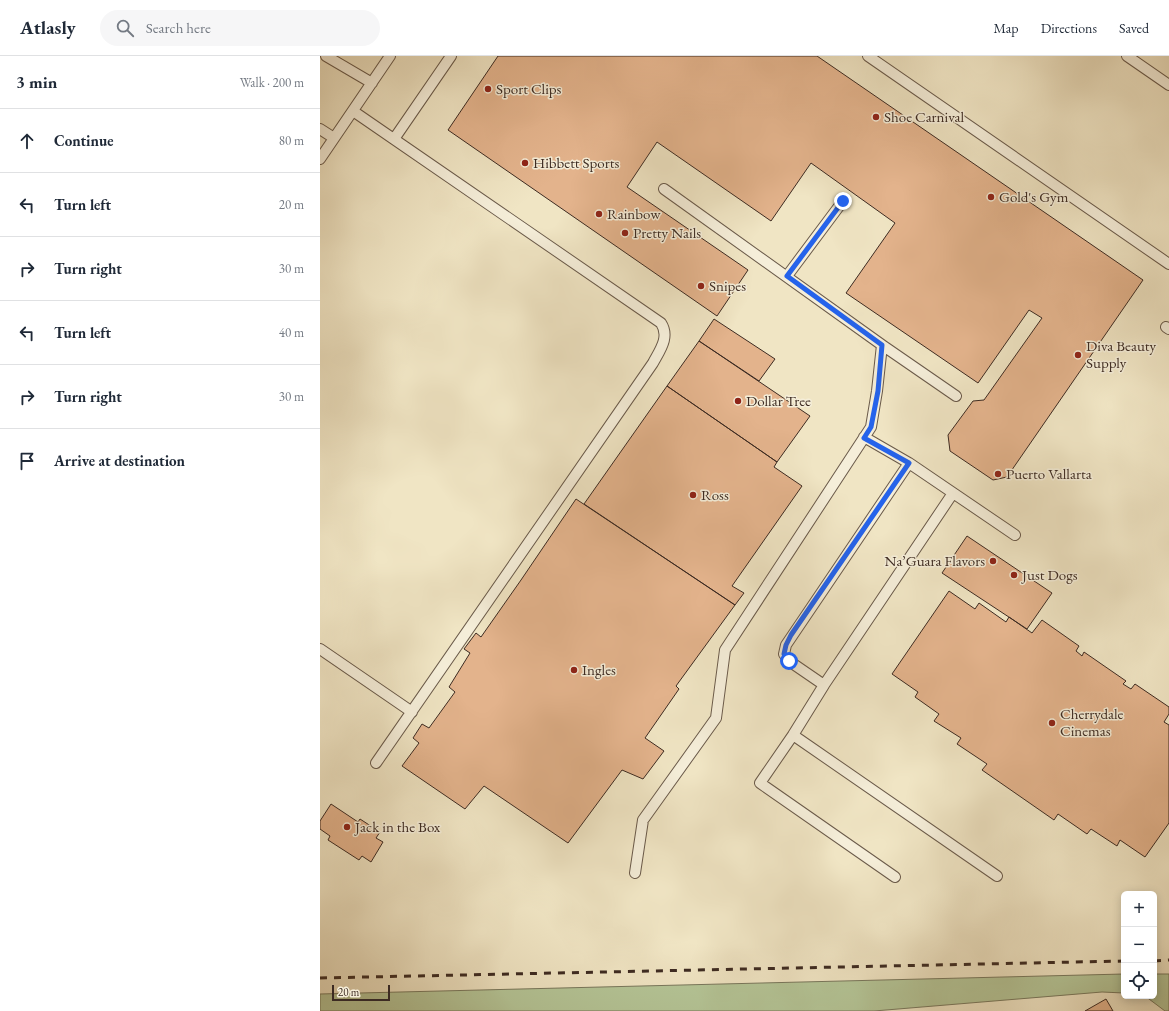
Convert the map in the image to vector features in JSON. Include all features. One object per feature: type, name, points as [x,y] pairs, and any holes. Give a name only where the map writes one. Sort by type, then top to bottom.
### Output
[{"type":"lane","points":[[327,56],[372,83]]},
{"type":"lane","points":[[320,159],[390,56]]},
{"type":"lane","points":[[394,140],[451,56]]},
{"type":"lane","points":[[868,56],[1169,264]]},
{"type":"lane","points":[[1127,56],[1169,85]]},
{"type":"lane","points":[[353,111],[661,323],[666,335],[662,347],[653,363],[376,763]]},
{"type":"lane","points":[[320,129],[334,138]]},
{"type":"lane","points":[[664,189],[956,396]]},
{"type":"lane","points":[[787,276],[843,201]]},
{"type":"lane","points":[[635,873],[643,820],[716,718],[725,650],[871,427],[878,391],[882,345]]},
{"type":"lane","points":[[864,438],[909,463],[1015,535]]},
{"type":"lane","points":[[824,685],[789,661],[784,654],[786,645],[909,463]]},
{"type":"lane","points":[[895,877],[760,783],[953,493]]},
{"type":"lane","points":[[320,649],[412,712]]},
{"type":"lane","points":[[793,734],[997,876]]},
{"type":"green space","points":[[1121,974],[1121,993],[1102,992],[874,1011],[320,1011],[320,994]]},
{"type":"green space","points":[[1157,974],[1169,974],[1169,1011],[1165,1011],[1149,999],[1157,999]]},
{"type":"building","points":[[498,56],[817,56],[1143,280],[1007,477],[993,480],[950,451],[948,435],[973,401],[984,400],[1042,318],[1029,310],[978,383],[846,293],[895,223],[811,163],[771,221],[657,142],[627,187],[748,270],[717,316],[448,130]]},
{"type":"building","points":[[714,319],[775,359],[759,381],[699,341]]},
{"type":"building","name":"Dollar Tree","points":[[699,341],[810,416],[777,462],[667,386]]},
{"type":"building","name":"Ross","points":[[667,386],[777,462],[774,467],[802,486],[732,586],[744,593],[735,605],[584,504]]},
{"type":"building","name":"Ingles","points":[[576,499],[735,605],[676,686],[679,689],[645,738],[664,751],[643,779],[622,770],[568,843],[484,786],[465,809],[402,766],[419,743],[413,738],[422,724],[429,728],[455,692],[449,687],[470,653],[464,649],[476,633],[481,637]]},
{"type":"building","points":[[967,536],[1052,593],[1027,629],[942,573]]},
{"type":"building","name":"Cherrydale Cinemas","points":[[949,591],[975,609],[979,603],[1006,622],[1009,617],[1032,633],[1042,620],[1079,646],[1076,651],[1082,656],[1084,652],[1126,681],[1123,684],[1131,689],[1135,684],[1169,707],[1169,714],[1164,722],[1169,725],[1169,823],[1145,857],[1120,840],[1117,846],[1091,829],[1087,834],[1058,814],[1054,820],[982,770],[987,764],[957,744],[961,738],[934,721],[939,714],[915,697],[918,692],[892,674]]},
{"type":"building","points":[[331,804],[358,822],[360,819],[380,832],[376,838],[383,842],[371,862],[362,856],[359,860],[328,840],[330,836],[320,829],[320,821]]},
{"type":"building","points":[[1106,999],[1113,1011],[1085,1011]]},
{"type":"railway","points":[[1157,961],[1169,960]]},
{"type":"railway","points":[[320,978],[1121,961]]},
{"type":"place","name":"Sport Clips","points":[[488,89]]},
{"type":"place","name":"Shoe Carnival","points":[[876,117]]},
{"type":"place","name":"Hibbett Sports","points":[[525,163]]},
{"type":"place","name":"Gold's Gym","points":[[991,197]]},
{"type":"place","name":"Rainbow","points":[[599,214]]},
{"type":"place","name":"Pretty Nails","points":[[625,233]]},
{"type":"place","name":"Snipes","points":[[701,286]]},
{"type":"place","name":"Diva Beauty Supply","points":[[1078,355]]},
{"type":"place","name":"Dollar Tree","points":[[738,401]]},
{"type":"place","name":"Puerto Vallarta","points":[[998,474]]},
{"type":"place","name":"Ross","points":[[693,495]]},
{"type":"place","name":"Na’Guara Flavors","points":[[993,561]]},
{"type":"place","name":"Just Dogs","points":[[1014,575]]},
{"type":"place","name":"Ingles","points":[[574,670]]},
{"type":"place","name":"Cherrydale Cinemas","points":[[1052,723]]},
{"type":"place","name":"Jack in the Box","points":[[347,827]]},
{"type":"route","points":[[789,661],[784,654],[786,645],[791,635],[909,463],[864,438],[871,427],[878,391],[882,345],[787,276],[843,201]]}]
